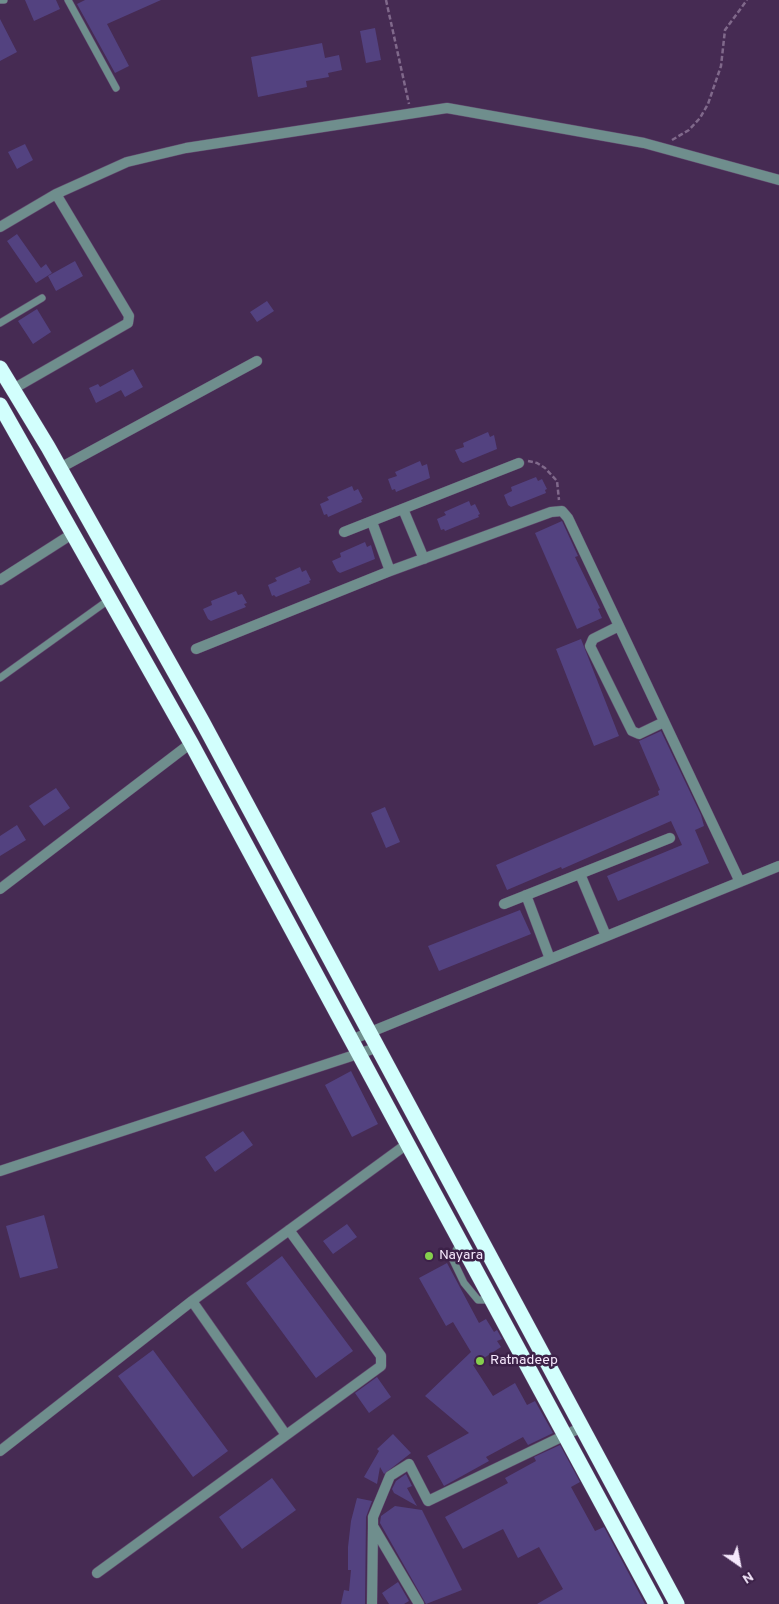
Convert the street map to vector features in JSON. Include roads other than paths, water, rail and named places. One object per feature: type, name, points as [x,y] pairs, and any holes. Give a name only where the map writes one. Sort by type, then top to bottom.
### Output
[{"type":"highway","points":[[0,368],[60,468],[202,721],[376,1048],[546,1356],[677,1604]]},
{"type":"highway","points":[[0,405],[191,743],[656,1604]]},
{"type":"street","points":[[0,227],[56,194],[127,162],[178,150],[447,108],[662,147],[779,180]]},
{"type":"street","points":[[13,389],[128,323],[129,316],[56,194]]},
{"type":"street","points":[[60,468],[256,361]]},
{"type":"street","points":[[344,532],[520,463]]},
{"type":"street","points":[[403,509],[424,559]]},
{"type":"street","points":[[196,649],[390,571],[558,510],[562,511],[568,518],[740,882]]},
{"type":"street","points":[[372,522],[390,571]]},
{"type":"street","points":[[0,580],[72,534]]},
{"type":"street","points":[[619,626],[591,641],[594,654],[632,731],[639,734],[664,722]]},
{"type":"street","points":[[0,889],[191,743]]},
{"type":"street","points":[[504,904],[670,838]]},
{"type":"street","points":[[351,1040],[779,866]]},
{"type":"street","points":[[580,874],[606,936]]},
{"type":"street","points":[[526,895],[550,959]]},
{"type":"street","points":[[0,1170],[376,1048]]},
{"type":"street","points":[[0,1450],[192,1301],[407,1144]]},
{"type":"street","points":[[97,1573],[381,1366],[381,1356],[289,1230]]},
{"type":"street","points":[[192,1301],[286,1435]]},
{"type":"street","points":[[372,1604],[373,1517],[390,1476],[409,1464],[428,1501],[582,1427]]},
{"type":"street","points":[[373,1526],[419,1604]]},
{"type":"lane","points":[[68,0],[116,88]]},
{"type":"lane","points":[[0,323],[42,298]]},
{"type":"lane","points":[[0,678],[110,599]]},
{"type":"place","name":"Nayara","points":[[429,1256]]},
{"type":"place","name":"Ratnadeep","points":[[480,1361]]}]
